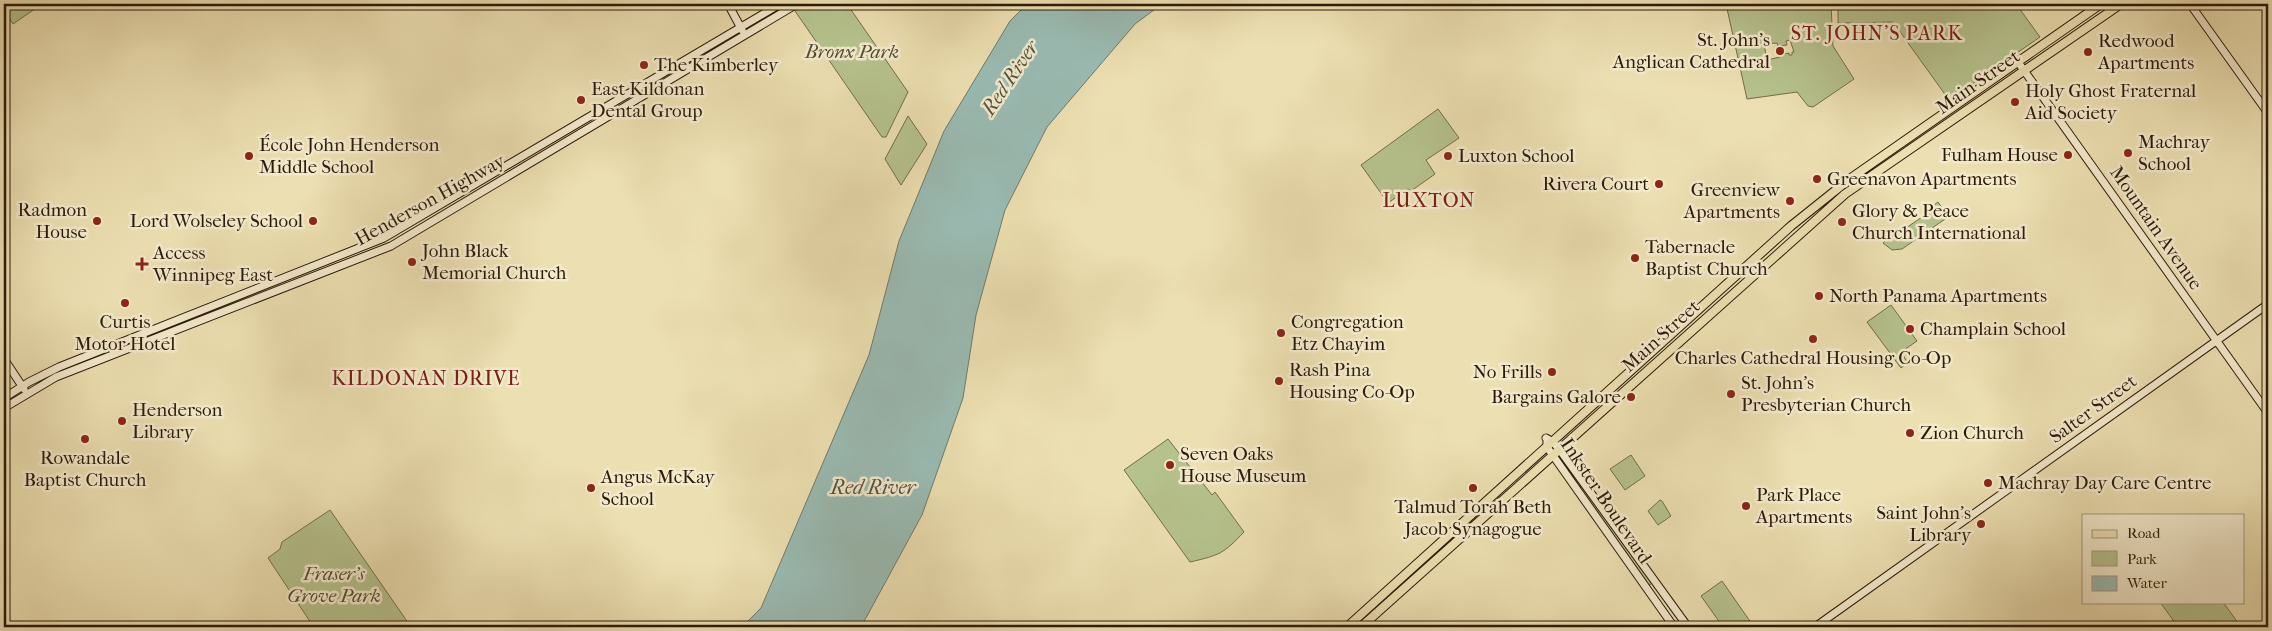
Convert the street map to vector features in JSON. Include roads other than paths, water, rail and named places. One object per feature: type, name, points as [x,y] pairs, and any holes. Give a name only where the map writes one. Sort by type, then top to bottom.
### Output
[{"type":"main road","points":[[728,4],[742,26],[744,35]]},
{"type":"main road","name":"Henderson Highway","points":[[4,398],[45,373],[384,238],[780,4]]},
{"type":"main road","name":"Henderson Highway","points":[[4,408],[56,377],[282,290],[390,246],[797,4]]},
{"type":"main road","name":"Main Street","points":[[1347,627],[1791,226],[1839,186],[2102,4]]},
{"type":"main road","name":"Main Street","points":[[1361,627],[1845,194],[2121,4]]},
{"type":"main road","points":[[2190,4],[2268,113]]},
{"type":"main road","name":"Mountain Avenue","points":[[2018,62],[2268,413]]},
{"type":"main road","points":[[279,281],[282,290]]},
{"type":"main road","points":[[230,300],[234,308]]},
{"type":"main road","name":"Salter Street","points":[[1815,627],[2268,304]]},
{"type":"main road","points":[[4,359],[27,393]]},
{"type":"main road","points":[[79,369],[80,359]]},
{"type":"main road","name":"Inkster Boulevard","points":[[1550,444],[1688,627]]},
{"type":"main road","name":"Inkster Boulevard","points":[[1556,452],[1674,627]]},
{"type":"water","name":"Red River","points":[[1027,4],[1162,4],[1135,24],[1047,127],[1005,210],[976,315],[963,398],[922,515],[861,627],[742,627],[761,608],[869,355],[899,241],[944,131],[1010,21]]},
{"type":"place","name":"St. John’s Anglican Cathedral","points":[[1780,51]]},
{"type":"place","name":"Redwood Apartments","points":[[2088,52]]},
{"type":"place","name":"The Kimberley","points":[[644,65]]},
{"type":"place","name":"East Kildonan Dental Group","points":[[581,100]]},
{"type":"place","name":"Holy Ghost Fraternal Aid Society","points":[[2015,102]]},
{"type":"place","name":"Machray School","points":[[2128,153]]},
{"type":"place","name":"Fulham House","points":[[2068,155]]},
{"type":"place","name":"École John Henderson Middle School","points":[[249,156]]},
{"type":"place","name":"Luxton School","points":[[1448,156]]},
{"type":"place","name":"Greenavon Apartments","points":[[1817,179]]},
{"type":"place","name":"Rivera Court","points":[[1659,184]]},
{"type":"place","name":"Greenview Apartments","points":[[1790,201]]},
{"type":"place","name":"Radmon House","points":[[97,221]]},
{"type":"place","name":"Lord Wolseley School","points":[[313,221]]},
{"type":"place","name":"Glory & Peace Church International","points":[[1842,222]]},
{"type":"place","name":"Tabernacle Baptist Church","points":[[1635,258]]},
{"type":"place","name":"John Black Memorial Church","points":[[412,262]]},
{"type":"place","name":"Access Winnipeg East","points":[[142,264]]},
{"type":"place","name":"North Panama Apartments","points":[[1819,296]]},
{"type":"place","name":"Curtis Motor Hotel","points":[[125,303]]},
{"type":"place","name":"Champlain School","points":[[1910,329]]},
{"type":"place","name":"Congregation Etz Chayim","points":[[1281,333]]},
{"type":"place","name":"Charles Cathedral Housing Co-Op","points":[[1813,339]]},
{"type":"place","name":"No Frills","points":[[1552,372]]},
{"type":"place","name":"Rash Pina Housing Co-Op","points":[[1279,381]]},
{"type":"place","name":"St. John's Presbyterian Church","points":[[1731,394]]},
{"type":"place","name":"Bargains Galore","points":[[1631,397]]},
{"type":"place","name":"Henderson Library","points":[[122,421]]},
{"type":"place","name":"Zion Church","points":[[1910,433]]},
{"type":"place","name":"Rowandale Baptist Church","points":[[85,439]]},
{"type":"place","name":"Seven Oaks House Museum","points":[[1170,465]]},
{"type":"place","name":"Machray Day Care Centre","points":[[1988,483]]},
{"type":"place","name":"Angus McKay School","points":[[591,488]]},
{"type":"place","name":"Talmud Torah Beth Jacob Synagogue","points":[[1473,488]]},
{"type":"place","name":"Park Place Apartments","points":[[1746,506]]},
{"type":"place","name":"Saint John's Library","points":[[1981,524]]},
{"type":"district","name":"ST. JOHN'S PARK","points":[[1877,33]]},
{"type":"district","name":"LUXTON","points":[[1429,200]]},
{"type":"district","name":"KILDONAN DRIVE","points":[[426,378]]},
{"type":"park label","name":"Bronx Park","points":[[852,52]]},
{"type":"park label","name":"Fraser's Grove Park","points":[[334,585]]}]
